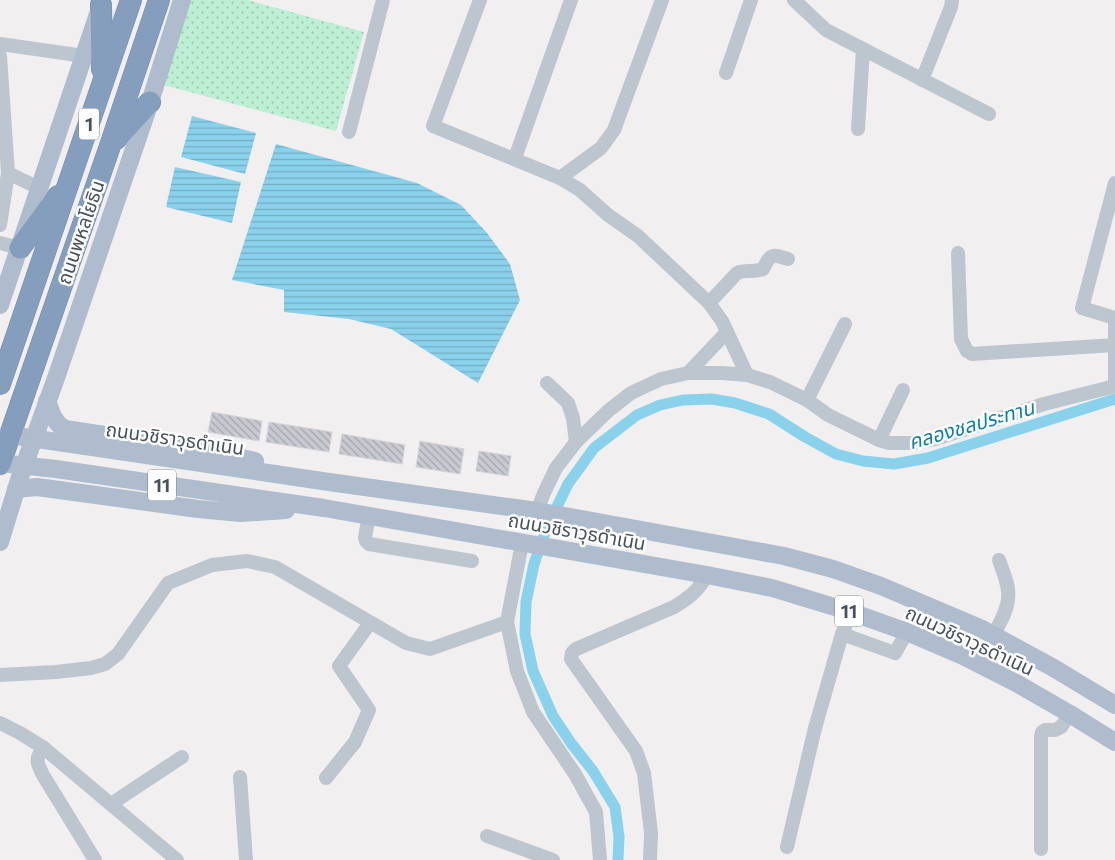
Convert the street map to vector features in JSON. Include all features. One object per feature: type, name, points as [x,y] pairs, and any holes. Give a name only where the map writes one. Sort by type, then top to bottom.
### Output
[{"type":"highway","name":"ถนนพหลโยธิน","points":[[0,384],[131,0]]},
{"type":"highway","name":"ถนนพหลโยธิน","points":[[0,463],[5,436],[110,146],[159,0]]},
{"type":"highway","points":[[102,3],[102,84]]},
{"type":"highway","points":[[110,146],[150,102]]},
{"type":"highway","points":[[10,245],[70,181]]},
{"type":"main road","points":[[0,542],[24,465],[150,102],[182,0]]},
{"type":"main road","name":"1","points":[[2,295],[10,245],[39,188],[102,3]]},
{"type":"main road","points":[[16,489],[37,487],[240,513],[324,508],[329,482],[260,462],[209,450],[65,429],[52,416],[47,400]]},
{"type":"main road","name":"ถนนวชิราวุธดำเนิน","points":[[5,436],[537,511],[784,556],[825,567],[881,586],[980,628],[1052,667],[1115,705]]},
{"type":"main road","name":"ถนนวชิราวุธดำเนิน","points":[[0,463],[324,508],[708,575],[772,588],[851,612],[907,632],[964,656],[1018,684],[1115,742]]},
{"type":"street","points":[[349,132],[383,0]]},
{"type":"street","points":[[480,0],[433,126],[515,158],[560,178],[580,190],[608,215],[638,236],[709,303],[722,321],[747,375]]},
{"type":"street","points":[[515,158],[571,0]]},
{"type":"street","points":[[560,178],[601,148],[614,130],[662,0]]},
{"type":"street","points":[[726,73],[750,0]]},
{"type":"street","points":[[794,0],[826,30],[989,114]]},
{"type":"street","points":[[922,80],[952,0]]},
{"type":"street","points":[[0,44],[84,56]]},
{"type":"street","points":[[858,129],[863,49]]},
{"type":"street","points":[[0,56],[3,146],[8,173],[0,225]]},
{"type":"street","points":[[8,173],[39,188]]},
{"type":"street","points":[[537,511],[556,468],[576,442],[608,411],[631,392],[661,379],[688,373],[747,375],[770,382],[807,400],[828,416],[889,443],[912,443],[935,439],[1044,404],[1115,386],[1115,320],[1082,308],[1115,183]]},
{"type":"street","points":[[958,253],[960,339],[967,351],[972,354],[1115,345]]},
{"type":"street","points":[[709,303],[736,273],[741,271],[757,272],[764,269],[768,258],[771,256],[776,255],[788,259]]},
{"type":"street","points":[[807,400],[846,324]]},
{"type":"street","points":[[688,373],[727,332]]},
{"type":"street","points":[[547,383],[568,403],[573,418],[576,442]]},
{"type":"street","points":[[879,440],[903,390]]},
{"type":"street","points":[[369,516],[365,538],[369,544],[472,561]]},
{"type":"street","points":[[522,543],[507,622],[517,671],[533,712],[574,774],[596,812],[600,860]]},
{"type":"street","points":[[993,636],[1008,599],[1008,589],[999,560]]},
{"type":"street","points":[[0,675],[73,670],[105,664],[118,654],[168,583],[212,565],[247,561],[275,567],[406,643],[430,649],[507,622]]},
{"type":"street","points":[[650,860],[652,833],[644,774],[636,751],[571,659],[572,653],[576,649],[674,607],[701,586],[708,575]]},
{"type":"street","points":[[787,847],[815,728],[842,634],[851,612]]},
{"type":"street","points":[[326,778],[355,742],[369,710],[339,666],[370,622]]},
{"type":"street","points":[[842,634],[895,653],[907,632]]},
{"type":"street","points":[[1041,849],[1040,737],[1045,730],[1054,730],[1060,727],[1070,714]]},
{"type":"street","points":[[0,723],[44,748],[177,860]]},
{"type":"street","points":[[44,748],[39,754],[37,763],[95,860]]},
{"type":"street","points":[[111,804],[182,757]]},
{"type":"street","points":[[240,777],[246,860]]},
{"type":"street","points":[[487,836],[553,860]]},
{"type":"green space","points":[[183,0],[248,0],[364,32],[336,131],[156,83]]},
{"type":"water","points":[[192,116],[256,133],[245,174],[181,157]]},
{"type":"water","points":[[276,144],[417,183],[461,205],[487,233],[510,264],[520,300],[478,383],[391,329],[349,319],[284,312],[284,290],[232,280]]},
{"type":"water","points":[[175,167],[241,182],[232,223],[166,207]]},
{"type":"building","points":[[212,412],[262,421],[259,441],[208,432]]},
{"type":"building","points":[[269,422],[332,432],[329,452],[266,442]]},
{"type":"building","points":[[342,434],[405,445],[402,464],[339,454]]},
{"type":"building","points":[[420,441],[464,449],[460,474],[416,467]]},
{"type":"building","points":[[479,451],[511,456],[508,476],[476,471]]},
{"type":"waterway","name":"คลองชลประทาน","points":[[618,860],[619,837],[615,807],[593,771],[553,716],[533,671],[525,634],[526,602],[534,564],[547,527],[568,484],[594,448],[637,415],[660,405],[683,400],[712,399],[735,403],[769,414],[836,454],[863,461],[894,464],[928,458],[1115,399]]}]
